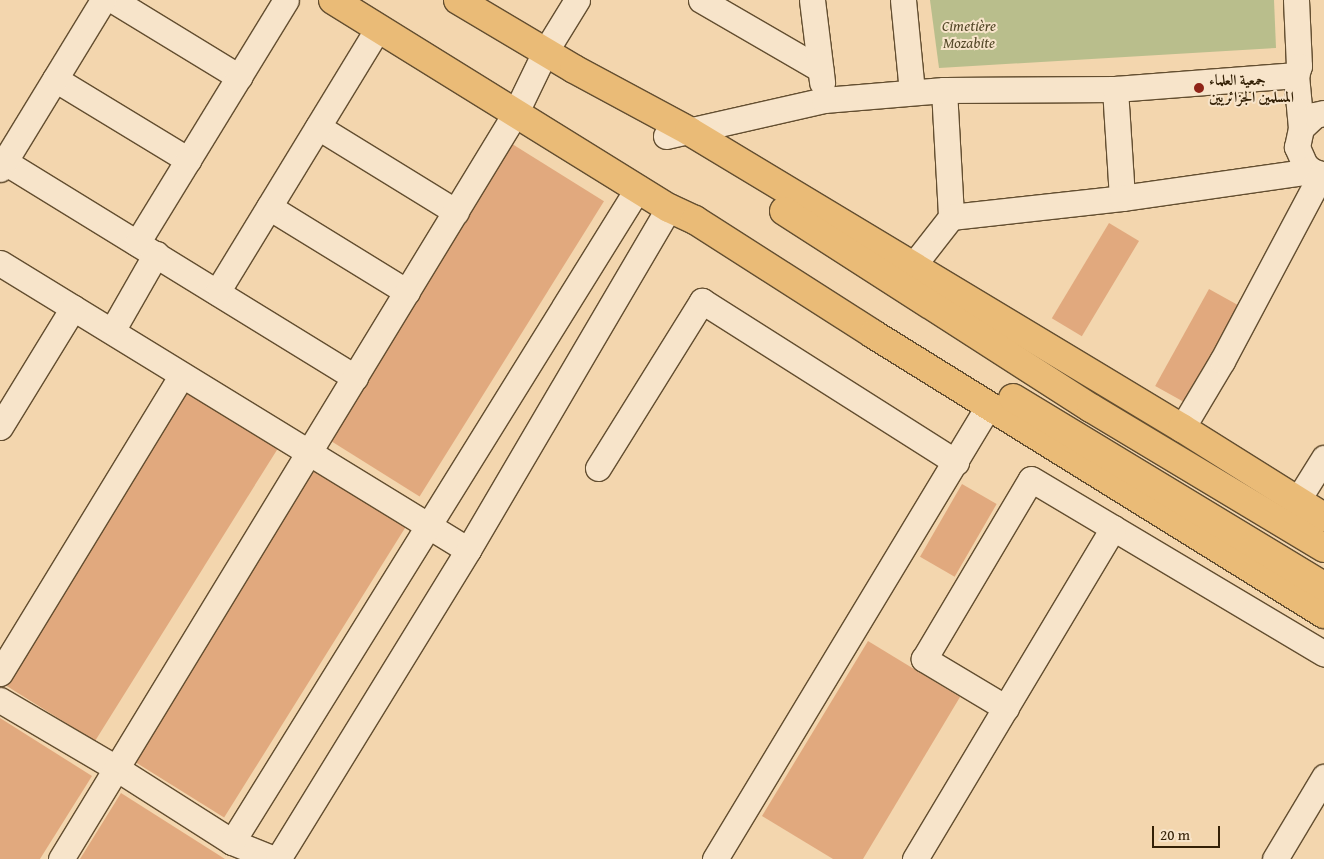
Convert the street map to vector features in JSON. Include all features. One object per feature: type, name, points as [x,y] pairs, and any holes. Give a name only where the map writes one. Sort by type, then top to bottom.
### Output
[{"type":"main road","points":[[333,0],[669,208],[695,220],[911,337],[1324,586]]},
{"type":"main road","points":[[458,0],[678,134],[1091,408],[1324,548]]},
{"type":"main road","points":[[678,134],[912,268],[1182,428],[1324,517]]},
{"type":"main road","points":[[695,220],[1324,614]]},
{"type":"street","points":[[103,0],[2,163],[147,249],[355,377]]},
{"type":"street","points":[[113,0],[239,77]]},
{"type":"street","points":[[112,331],[188,160],[286,0]]},
{"type":"street","points":[[61,859],[456,212],[516,112],[545,52],[577,0]]},
{"type":"street","points":[[701,0],[820,69]]},
{"type":"street","points":[[812,0],[824,100]]},
{"type":"street","points":[[903,0],[912,92]]},
{"type":"street","points":[[1296,0],[1299,66],[1296,76],[1301,128]]},
{"type":"street","points":[[217,292],[378,28]]},
{"type":"street","points":[[678,134],[824,100],[944,90],[1115,89],[1296,76]]},
{"type":"street","points":[[55,79],[188,160]]},
{"type":"street","points":[[1115,89],[1122,198]]},
{"type":"street","points":[[912,268],[951,217],[944,90]]},
{"type":"street","points":[[1319,173],[1299,156],[1297,137],[1307,120],[1324,113]]},
{"type":"street","points":[[318,127],[456,212]]},
{"type":"street","points":[[951,217],[1319,173]]},
{"type":"street","points":[[1182,428],[1222,361],[1319,173]]},
{"type":"street","points":[[232,842],[638,188]]},
{"type":"street","points":[[269,207],[407,292]]},
{"type":"street","points":[[278,859],[468,550],[669,208]]},
{"type":"street","points":[[0,263],[468,550]]},
{"type":"street","points":[[598,468],[702,301],[956,462]]},
{"type":"street","points":[[0,427],[73,308]]},
{"type":"street","points":[[0,673],[182,375]]},
{"type":"street","points":[[715,859],[989,405]]},
{"type":"street","points":[[1298,501],[1324,458]]},
{"type":"street","points":[[1006,708],[924,659],[1031,479],[1324,654]]},
{"type":"street","points":[[915,859],[1113,528]]},
{"type":"street","points":[[0,700],[116,768],[232,842],[274,859]]},
{"type":"street","points":[[1275,859],[1324,777]]},
{"type":"green space","name":"Cimetière Mozabite","points":[[930,0],[1274,0],[1276,48],[939,68]]},
{"type":"building","points":[[509,142],[604,201],[420,496],[325,437]]},
{"type":"building","points":[[1109,223],[1139,241],[1082,336],[1052,318]]},
{"type":"building","points":[[1209,289],[1240,306],[1186,403],[1155,386]]},
{"type":"building","points":[[183,387],[279,447],[95,741],[0,682],[0,680]]},
{"type":"building","points":[[313,464],[408,523],[224,818],[129,758]]},
{"type":"building","points":[[962,484],[997,504],[955,577],[920,557]]},
{"type":"building","points":[[868,641],[960,697],[863,859],[833,859],[762,816]]},
{"type":"building","points":[[0,718],[92,776],[40,859],[0,859]]},
{"type":"building","points":[[121,793],[225,859],[80,859]]},
{"type":"place","name":"جمعية العلماء المسلمين الجزائريين","points":[[1199,88]]}]
